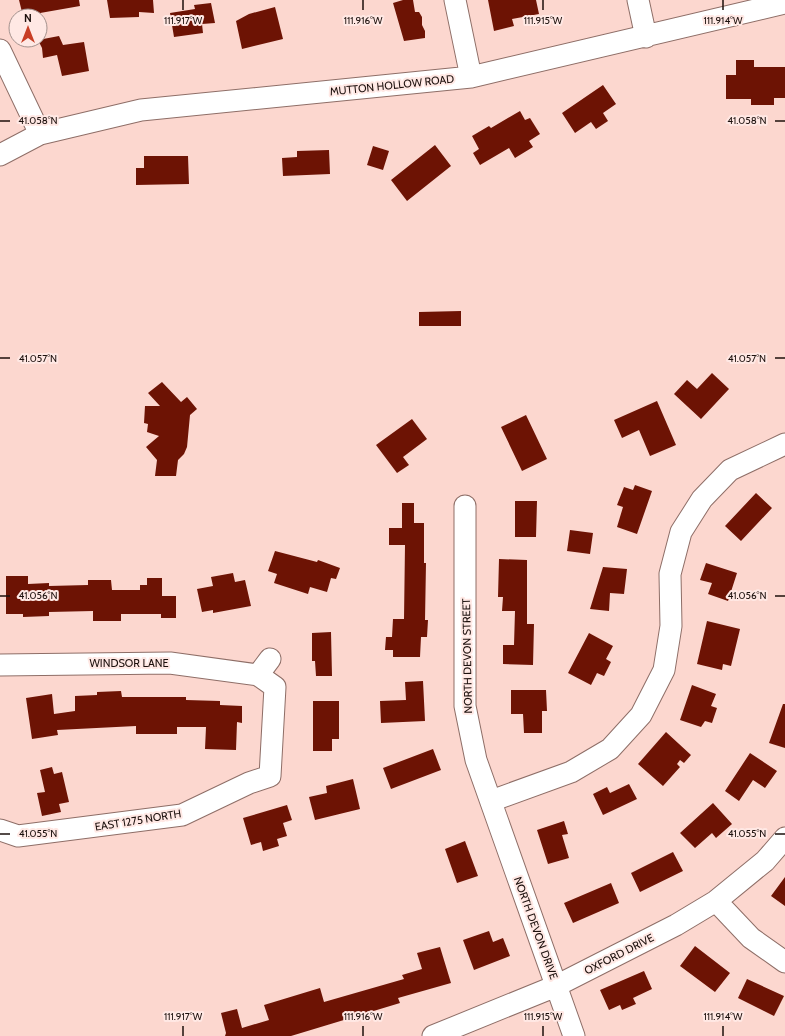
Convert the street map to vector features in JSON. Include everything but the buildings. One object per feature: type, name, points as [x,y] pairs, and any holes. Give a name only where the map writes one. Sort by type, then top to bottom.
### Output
[{"type":"street","points":[[455,0],[471,77]]},
{"type":"street","points":[[638,0],[646,37]]},
{"type":"street","name":"MUTTON HOLLOW ROAD","points":[[0,155],[40,134],[141,110],[471,77],[646,37],[785,3]]},
{"type":"street","points":[[0,50],[40,134]]},
{"type":"street","points":[[491,801],[570,772],[610,749],[641,716],[664,670],[671,626],[670,574],[681,532],[702,499],[730,470],[785,444]]},
{"type":"street","name":"NORTH DEVON STREET","points":[[466,506],[466,706],[476,760],[515,871]]},
{"type":"street","name":"WINDSOR LANE","points":[[0,665],[170,663],[264,667],[275,687],[270,776]]},
{"type":"street","name":"EAST 1275 NORTH","points":[[0,830],[18,836],[182,815],[249,783],[270,776]]},
{"type":"street","name":"OXFORD DRIVE","points":[[432,1036],[556,986],[676,925],[716,901],[765,861],[785,838]]},
{"type":"street","name":"NORTH DEVON DRIVE","points":[[515,871],[574,1036]]},
{"type":"street","points":[[716,901],[751,938],[785,962]]}]
